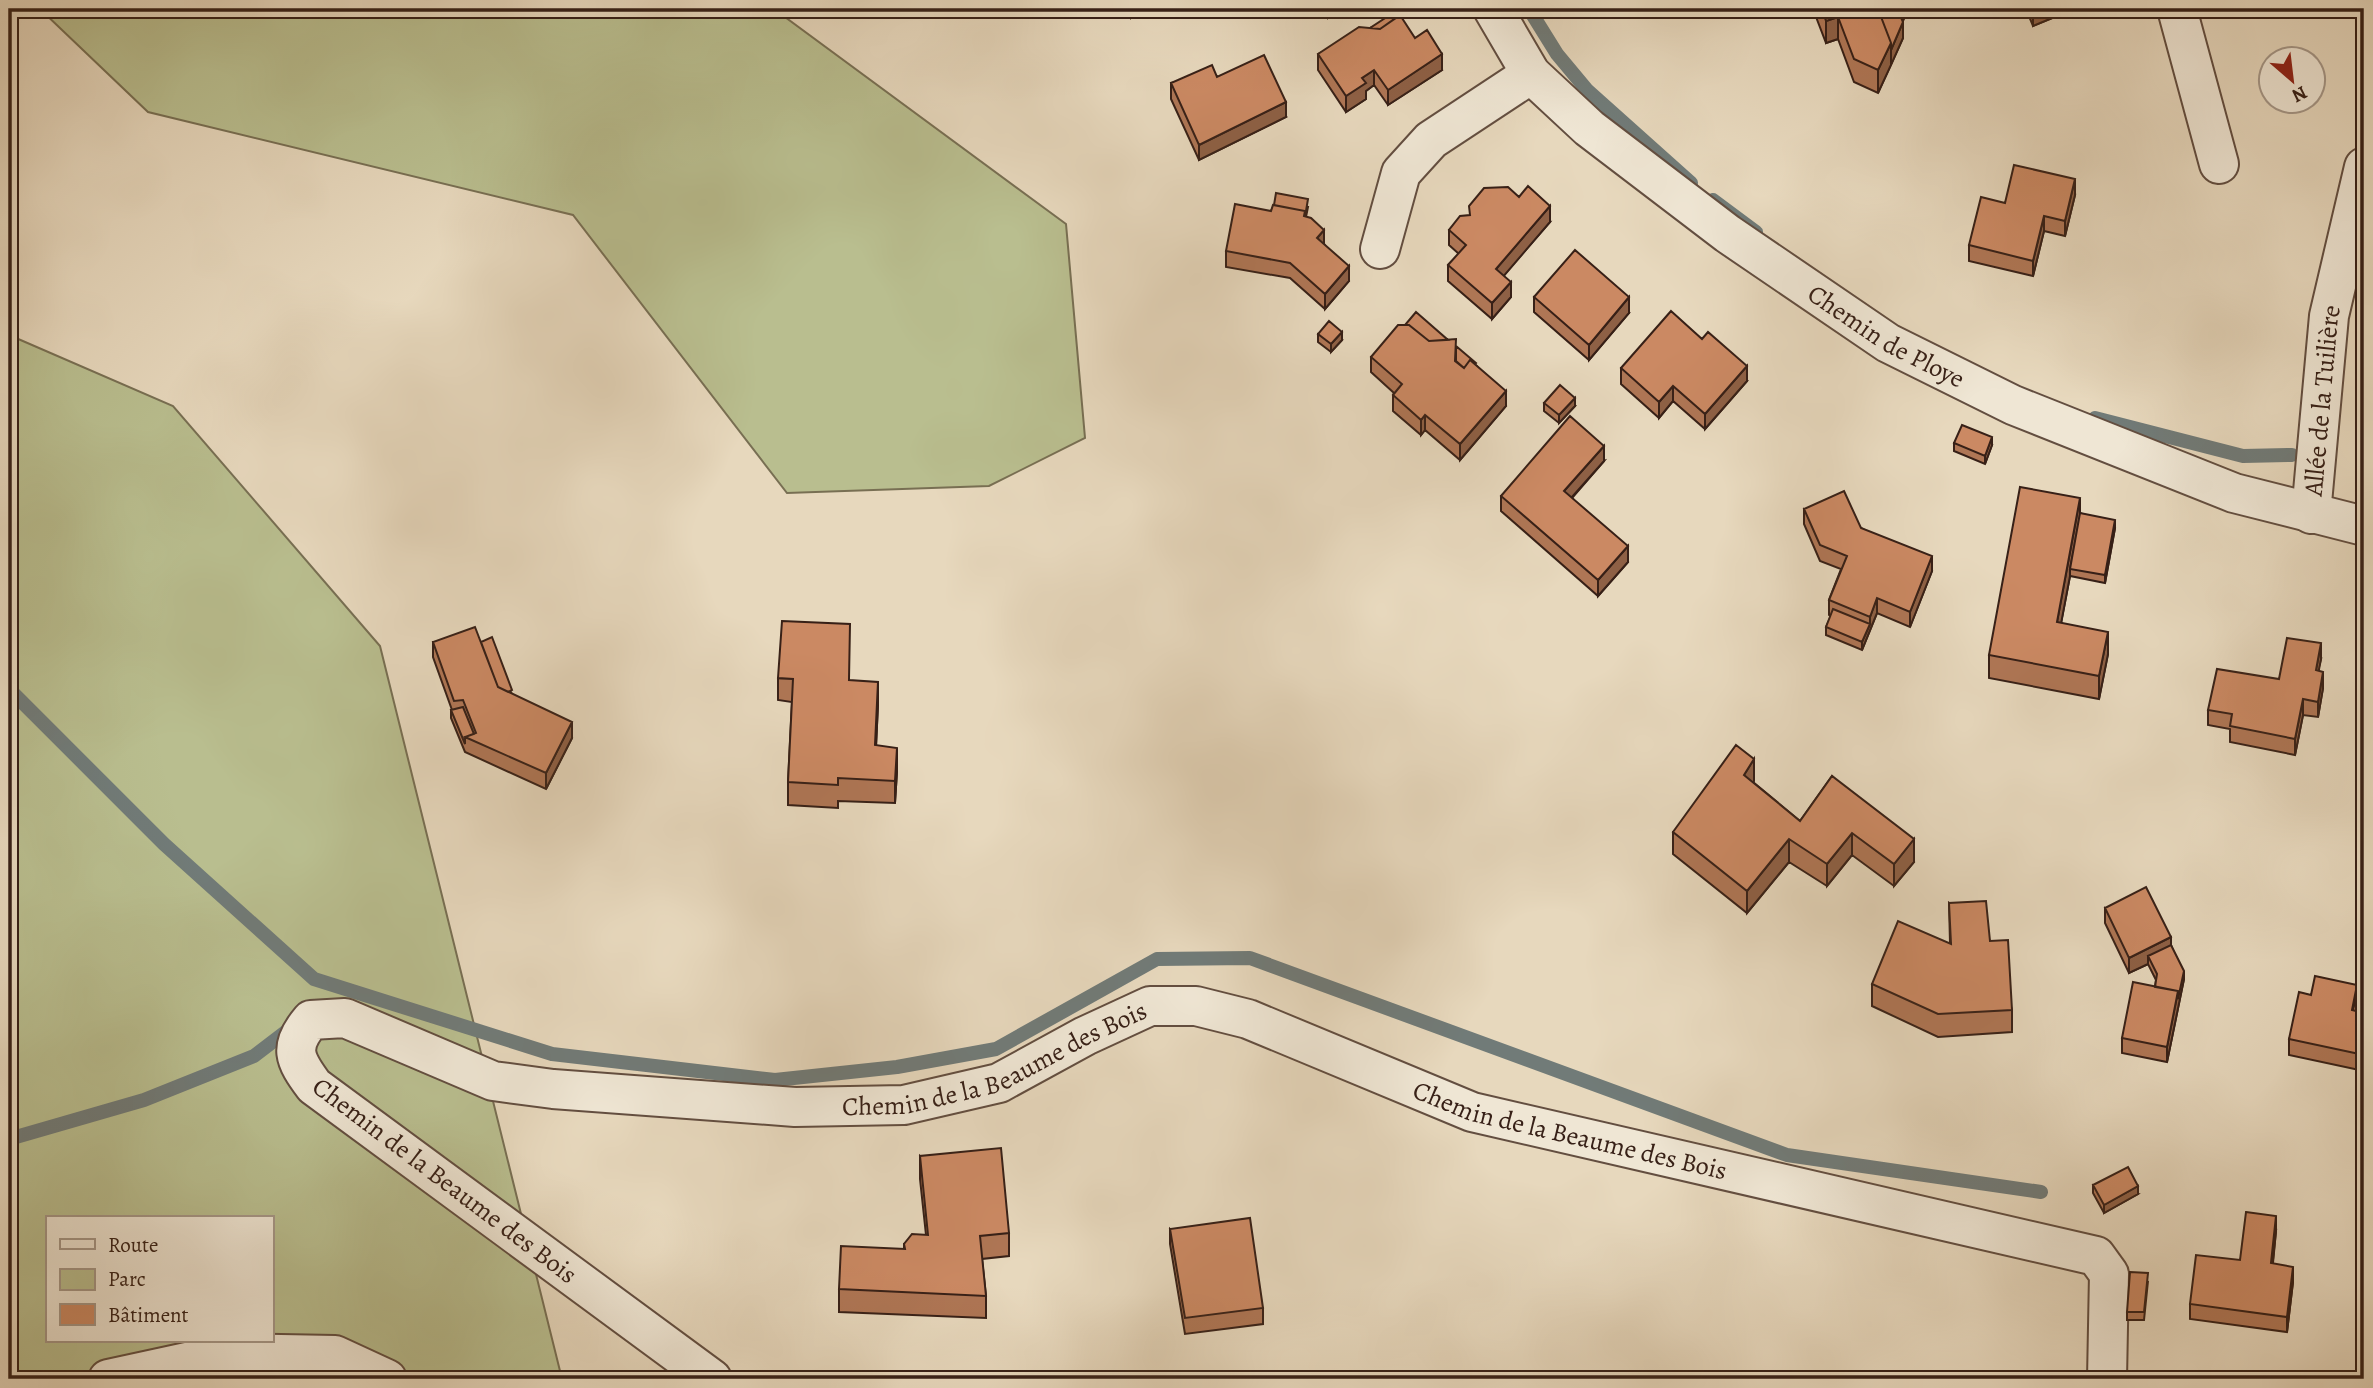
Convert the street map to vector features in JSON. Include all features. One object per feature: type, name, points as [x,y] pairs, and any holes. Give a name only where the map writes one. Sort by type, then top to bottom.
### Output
[{"type":"street","name":"Chemin de Ploye","points":[[1493,9],[1531,75],[1589,128],[1728,234],[1888,344],[2013,405],[2234,493],[2364,526]]},
{"type":"street","points":[[2177,9],[2219,164]]},
{"type":"street","points":[[1380,249],[1401,173],[1431,139],[1531,75]]},
{"type":"street","name":"Allée de la Tuilière","points":[[2311,514],[2329,316],[2364,167]]},
{"type":"street","name":"Chemin de la Beaume des Bois","points":[[712,1379],[314,1086],[296,1062],[297,1036],[311,1020],[345,1018],[493,1081],[553,1089],[808,1107],[904,1105],[999,1083],[1085,1036],[1150,1006],[1196,1006],[1248,1019],[1472,1112],[2096,1256],[2109,1274],[2107,1379]]},
{"type":"street","points":[[108,1379],[228,1353],[335,1354],[387,1379]]},
{"type":"green space","points":[[40,9],[786,9],[785,17],[1066,224],[1085,438],[989,486],[787,493],[573,215],[148,112]]},
{"type":"green space","points":[[9,335],[173,406],[380,646],[562,1379],[9,1379]]},
{"type":"building","points":[[1822,9],[1878,9],[1891,43],[1878,70],[1854,59],[1838,17],[1826,21]]},
{"type":"building","points":[[1878,9],[1901,9],[1899,13],[1903,22],[1891,50],[1891,43]]},
{"type":"building","points":[[1393,13],[1396,18],[1380,29],[1370,28]]},
{"type":"building","points":[[1400,15],[1415,38],[1427,30],[1442,54],[1388,90],[1374,70],[1362,78],[1366,83],[1346,96],[1318,54],[1359,27],[1380,29]]},
{"type":"building","points":[[1264,55],[1286,102],[1199,145],[1171,83],[1212,65],[1217,77]]},
{"type":"building","points":[[2014,165],[2075,179],[2065,221],[2044,216],[2033,261],[1969,245],[1981,197],[2005,203]]},
{"type":"building","points":[[1528,186],[1550,206],[1496,269],[1511,282],[1492,303],[1448,265],[1466,245],[1449,230],[1460,216],[1470,215],[1469,206],[1484,188],[1508,187],[1519,197]]},
{"type":"building","points":[[1276,193],[1308,199],[1305,217],[1305,211],[1274,205]]},
{"type":"building","points":[[1235,204],[1271,211],[1273,205],[1305,211],[1304,216],[1311,218],[1324,230],[1317,238],[1349,266],[1325,294],[1290,263],[1226,251]]},
{"type":"building","points":[[1575,250],[1629,297],[1589,345],[1534,297]]},
{"type":"building","points":[[1671,311],[1702,339],[1708,332],[1747,366],[1705,414],[1673,386],[1659,402],[1621,368]]},
{"type":"building","points":[[1416,312],[1448,340],[1429,341],[1409,325],[1405,325]]},
{"type":"building","points":[[1329,321],[1342,332],[1331,344],[1318,334]]},
{"type":"building","points":[[1398,325],[1409,325],[1429,341],[1456,339],[1455,361],[1464,368],[1470,360],[1506,391],[1460,444],[1425,415],[1421,420],[1393,395],[1402,384],[1371,357]]},
{"type":"building","points":[[1456,346],[1476,363],[1470,360],[1464,368],[1456,361]]},
{"type":"building","points":[[1560,385],[1575,398],[1559,415],[1544,403]]},
{"type":"building","points":[[1570,416],[1604,446],[1564,491],[1628,546],[1598,580],[1501,496]]},
{"type":"building","points":[[1962,425],[1992,437],[1985,456],[1954,443]]},
{"type":"building","points":[[2020,487],[2080,498],[2057,622],[2108,632],[2099,676],[1989,655]]},
{"type":"building","points":[[1844,491],[1861,528],[1932,556],[1910,612],[1877,598],[1870,617],[1829,600],[1847,556],[1820,545],[1804,509]]},
{"type":"building","points":[[2080,513],[2115,520],[2105,575],[2070,569]]},
{"type":"building","points":[[1833,609],[1870,624],[1862,642],[1826,627]]},
{"type":"building","points":[[782,621],[850,624],[849,680],[878,682],[875,745],[897,748],[895,781],[838,778],[838,785],[788,782],[793,679],[778,678]]},
{"type":"building","points":[[475,627],[498,687],[572,722],[546,773],[465,737],[476,733],[463,700],[454,701],[433,642]]},
{"type":"building","points":[[492,637],[512,690],[508,692],[498,687],[481,642]]},
{"type":"building","points":[[2287,638],[2321,643],[2316,670],[2323,672],[2318,702],[2303,699],[2295,739],[2230,726],[2232,714],[2208,710],[2217,669],[2279,679]]},
{"type":"building","points":[[463,707],[474,734],[465,737],[465,744],[451,710]]},
{"type":"building","points":[[1736,745],[1754,759],[1744,775],[1800,821],[1832,776],[1914,839],[1894,864],[1852,833],[1827,864],[1789,839],[1747,891],[1673,832]]},
{"type":"building","points":[[2146,887],[2171,937],[2129,958],[2105,908]]},
{"type":"building","points":[[1986,901],[1990,941],[2008,940],[2012,1010],[1938,1014],[1872,984],[1898,921],[1951,944],[1949,903]]},
{"type":"building","points":[[2171,945],[2184,971],[2178,999],[2178,991],[2155,987],[2157,974],[2148,956]]},
{"type":"building","points":[[2315,976],[2357,985],[2352,1010],[2364,1013],[2364,1055],[2289,1039],[2299,992],[2311,995]]},
{"type":"building","points":[[2133,982],[2178,991],[2167,1047],[2122,1038]]},
{"type":"building","points":[[2355,1002],[2364,1004],[2364,1013],[2353,1010]]},
{"type":"building","points":[[1001,1148],[1009,1233],[980,1236],[986,1296],[839,1289],[841,1246],[905,1249],[904,1244],[912,1234],[928,1235],[920,1156]]},
{"type":"building","points":[[2128,1167],[2138,1186],[2104,1205],[2093,1185]]},
{"type":"building","points":[[2246,1212],[2276,1216],[2271,1263],[2293,1267],[2287,1317],[2190,1304],[2196,1255],[2240,1260]]},
{"type":"building","points":[[1250,1218],[1263,1308],[1185,1318],[1170,1229]]},
{"type":"building","points":[[2130,1272],[2148,1273],[2144,1312],[2127,1312]]},
{"type":"waterway","points":[[1529,9],[1557,54],[1587,90],[1691,183]]},
{"type":"waterway","points":[[1713,200],[1756,232]]},
{"type":"waterway","points":[[2095,418],[2243,456],[2292,455]]},
{"type":"waterway","points":[[9,689],[164,844],[314,979],[552,1054],[775,1080],[897,1067],[996,1049],[1157,959],[1250,958],[1787,1155],[2041,1192]]},
{"type":"waterway","points":[[9,1139],[144,1100],[254,1056],[292,1027]]}]
